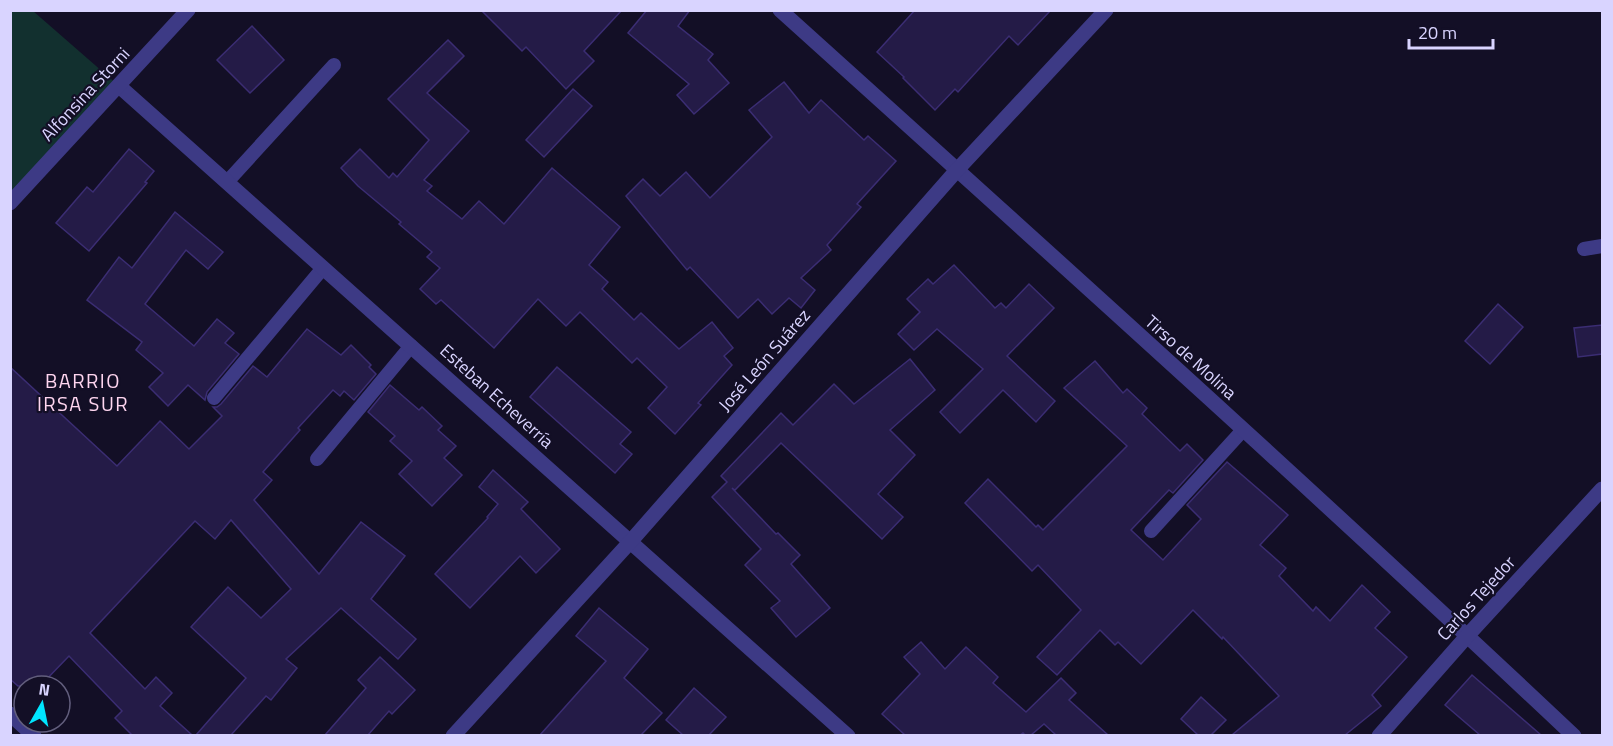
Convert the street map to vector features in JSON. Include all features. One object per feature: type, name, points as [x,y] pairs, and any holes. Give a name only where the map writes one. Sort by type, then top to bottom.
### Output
[{"type":"street","name":"Alfonsina Storni","points":[[10,204],[188,10]]},
{"type":"street","name":"Tirso de Molina","points":[[780,10],[1243,430],[1574,735]]},
{"type":"street","name":"José León Suárez","points":[[453,735],[631,541],[957,170],[1106,10]]},
{"type":"street","name":"Esteban Echeverría","points":[[118,86],[848,735]]},
{"type":"street","name":"Carlos Tejedor","points":[[1379,735],[1467,635],[1602,489]]},
{"type":"street","points":[[10,714],[34,735]]},
{"type":"lane","points":[[226,182],[334,65]]},
{"type":"lane","points":[[1584,249],[1602,246]]},
{"type":"lane","points":[[214,398],[323,268]]},
{"type":"lane","points":[[317,459],[411,346]]},
{"type":"lane","points":[[1151,531],[1243,430]]},
{"type":"green space","points":[[11,11],[33,11],[119,86],[11,203]]},
{"type":"building","points":[[481,10],[622,10],[584,51],[594,61],[566,89],[526,47],[522,51]]},
{"type":"building","points":[[647,10],[690,10],[678,26],[713,54],[708,60],[729,83],[694,114],[677,95],[689,84],[628,33]]},
{"type":"building","points":[[915,10],[1051,10],[1018,45],[1009,36],[958,92],[955,89],[935,110],[877,52]]},
{"type":"building","points":[[252,26],[284,60],[250,93],[217,60]]},
{"type":"building","points":[[448,40],[464,56],[427,93],[469,131],[424,180],[432,186],[427,191],[462,219],[479,201],[504,224],[552,168],[620,227],[589,265],[608,282],[602,289],[634,320],[641,313],[679,349],[712,322],[733,348],[724,356],[732,365],[698,403],[701,405],[675,434],[648,408],[667,387],[637,358],[632,363],[580,312],[566,326],[538,299],[494,348],[441,300],[436,304],[420,289],[440,268],[427,257],[432,252],[399,224],[401,222],[358,186],[341,168],[360,149],[389,178],[393,173],[397,177],[429,140],[388,99]]},
{"type":"building","points":[[784,82],[809,113],[821,100],[864,140],[868,136],[896,161],[857,204],[861,207],[827,245],[831,250],[801,278],[815,290],[801,308],[789,298],[772,314],[758,299],[738,318],[690,267],[687,270],[626,196],[643,179],[660,196],[686,172],[710,198],[772,137],[749,110]]},
{"type":"building","points":[[573,89],[592,106],[544,157],[526,140]]},
{"type":"building","points":[[129,149],[154,171],[145,182],[147,183],[89,251],[56,223],[87,187],[93,192]]},
{"type":"building","points":[[175,212],[223,252],[208,269],[186,250],[145,304],[194,346],[217,319],[234,333],[225,343],[239,354],[207,392],[205,400],[188,385],[168,406],[149,387],[163,373],[136,350],[142,342],[87,300],[119,257],[132,268]]},
{"type":"building","points":[[954,265],[995,308],[1001,303],[1006,308],[1029,284],[1054,308],[1007,356],[1055,401],[1036,422],[1003,390],[960,433],[940,412],[983,369],[937,329],[914,350],[898,334],[920,312],[907,299],[928,279],[933,284]]},
{"type":"building","points":[[1498,304],[1523,327],[1490,364],[1465,341]]},
{"type":"building","points":[[1602,325],[1602,354],[1578,357],[1574,328]]},
{"type":"building","points":[[307,329],[341,355],[351,345],[371,365],[369,367],[376,374],[354,400],[344,391],[340,396],[333,390],[298,428],[300,430],[263,472],[272,480],[254,500],[319,574],[361,522],[405,556],[371,599],[416,639],[398,659],[341,608],[286,659],[297,668],[271,700],[266,696],[231,735],[196,735],[246,678],[191,627],[228,587],[261,618],[291,589],[231,520],[215,539],[195,521],[90,633],[145,689],[156,677],[172,693],[160,706],[192,735],[132,735],[115,718],[122,711],[69,656],[52,674],[12,674],[12,681],[10,679],[10,367],[117,466],[160,421],[189,449],[222,416],[213,407],[221,404],[253,366],[267,377]]},
{"type":"building","points":[[910,359],[935,390],[890,430],[915,455],[878,494],[903,517],[882,539],[781,443],[735,490],[732,488],[776,534],[778,533],[800,555],[791,564],[830,608],[796,637],[771,608],[780,601],[745,565],[761,549],[712,497],[727,482],[721,476],[781,413],[793,425],[834,384],[854,404]]},
{"type":"building","points":[[1095,361],[1123,393],[1127,389],[1147,408],[1142,414],[1180,451],[1187,444],[1203,460],[1173,493],[1169,490],[1131,530],[1163,560],[1201,519],[1187,505],[1227,462],[1288,515],[1260,545],[1286,568],[1279,576],[1313,611],[1316,607],[1330,621],[1362,585],[1390,612],[1375,628],[1407,657],[1372,695],[1381,706],[1345,735],[1232,735],[1279,696],[1223,637],[1222,639],[1193,610],[1141,664],[1118,642],[1115,645],[1100,630],[1057,675],[1037,657],[1081,610],[1038,565],[1032,571],[965,503],[988,479],[1036,527],[1038,525],[1043,530],[1127,446],[1064,388]]},
{"type":"building","points":[[557,367],[631,432],[620,444],[632,454],[615,473],[530,397]]},
{"type":"building","points":[[390,385],[419,410],[422,407],[442,426],[438,430],[456,446],[444,458],[462,475],[432,506],[399,474],[412,461],[390,441],[395,436],[368,412]]},
{"type":"building","points":[[493,470],[528,502],[521,509],[560,549],[536,573],[520,556],[470,608],[435,574],[488,518],[498,504],[479,487]]},
{"type":"building","points":[[599,608],[648,649],[624,678],[662,713],[641,735],[540,735],[606,661],[576,636]]},
{"type":"building","points":[[921,642],[945,669],[966,647],[998,677],[993,683],[1026,712],[1061,678],[1076,693],[1069,700],[1108,735],[1056,735],[1044,724],[1031,735],[1023,733],[1020,735],[905,735],[882,714],[920,674],[904,657]]},
{"type":"building","points":[[380,657],[415,690],[392,714],[389,711],[368,735],[325,735],[366,688],[358,680]]},
{"type":"building","points":[[1472,675],[1541,735],[1480,735],[1445,705]]},
{"type":"building","points":[[694,688],[726,717],[709,735],[683,735],[666,720]]},
{"type":"building","points":[[1201,697],[1226,720],[1211,735],[1198,735],[1181,719]]},
{"type":"district","name":"BARRIO IRSA SUR","points":[[83,392]]}]
